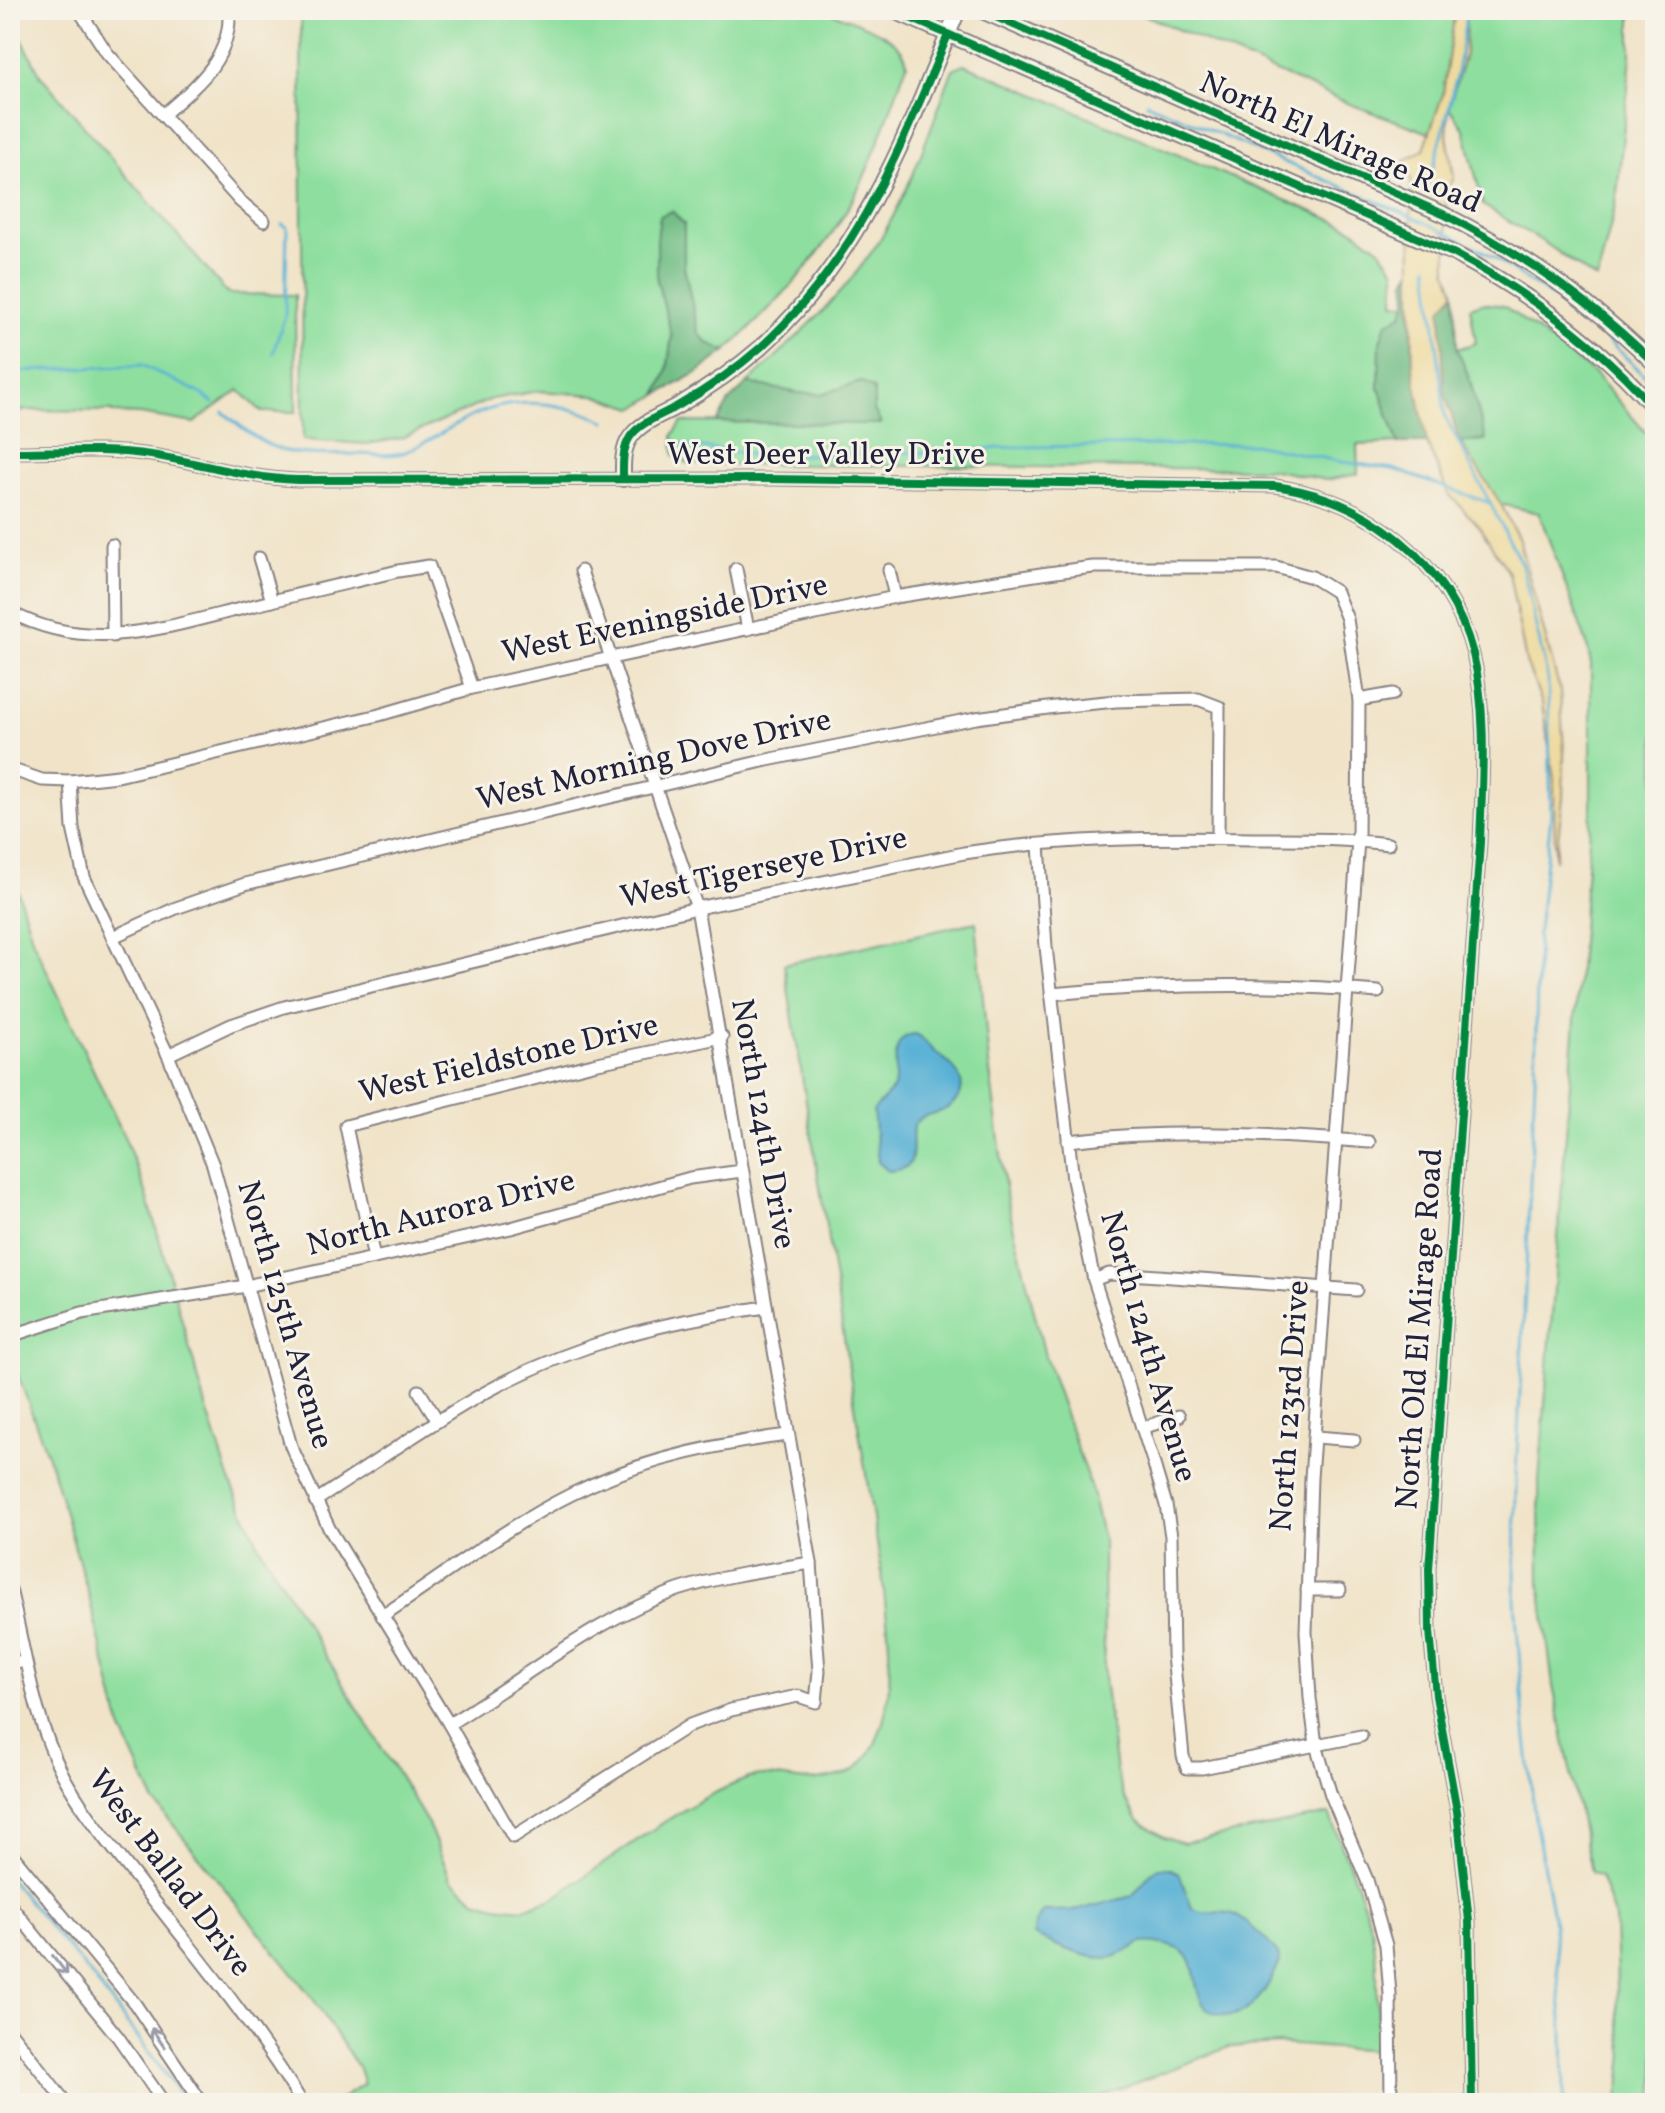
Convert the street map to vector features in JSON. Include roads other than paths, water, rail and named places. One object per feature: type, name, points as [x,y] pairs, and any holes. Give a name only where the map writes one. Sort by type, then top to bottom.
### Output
[{"type":"main road","name":"North El Mirage Road","points":[[892,10],[1455,254],[1519,292],[1568,327],[1603,356],[1655,409]]},
{"type":"main road","points":[[623,479],[625,449],[637,430],[712,384],[759,348],[800,307],[840,257],[883,184],[958,10]]},
{"type":"main road","name":"North El Mirage Road","points":[[980,10],[1491,238],[1556,279],[1655,364]]},
{"type":"street","points":[[79,10],[107,53],[240,201],[264,221]]},
{"type":"street","points":[[163,115],[215,64],[226,41],[229,10]]},
{"type":"street","name":"West Deer Valley Drive","points":[[10,452],[150,455],[266,479],[623,479],[1275,486],[1311,492],[1347,506],[1390,531],[1429,567]]},
{"type":"street","points":[[112,545],[113,636]]},
{"type":"street","points":[[259,558],[272,601]]},
{"type":"street","points":[[10,612],[36,625],[74,634],[137,634],[429,566],[472,688]]},
{"type":"street","name":"West Eveningside Drive","points":[[10,769],[42,780],[70,781],[118,776],[379,715],[472,688],[895,597],[1093,567],[1276,567],[1312,577],[1336,592]]},
{"type":"street","name":"North Old El Mirage Road","points":[[1429,567],[1455,609],[1469,640],[1476,668],[1482,729],[1480,843],[1429,1569],[1430,1631],[1436,1696],[1457,1811],[1469,1921],[1472,2103]]},
{"type":"street","points":[[736,569],[748,629]]},
{"type":"street","points":[[889,570],[895,597]]},
{"type":"street","name":"North 124th Drive","points":[[513,1837],[690,1725],[731,1710],[798,1696],[816,1702],[819,1671],[811,1563],[742,1171],[722,1037],[697,908],[581,571]]},
{"type":"street","name":"North 123rd Drive","points":[[1336,592],[1347,619],[1359,700],[1358,840],[1311,1478],[1307,1590],[1310,1698],[1316,1745],[1331,1795],[1367,1880],[1383,1933],[1390,1994],[1391,2103]]},
{"type":"street","points":[[1359,700],[1393,694]]},
{"type":"street","name":"West Morning Dove Drive","points":[[113,937],[176,908],[245,884],[656,785],[767,760],[1008,714],[1116,701],[1198,699],[1219,707],[1218,838]]},
{"type":"street","name":"North 125th Avenue","points":[[70,781],[73,828],[84,877],[168,1055],[213,1165],[291,1446],[315,1501],[513,1837]]},
{"type":"street","name":"West Tigerseye Drive","points":[[168,1055],[231,1025],[284,1007],[697,908],[964,853],[1039,845],[1218,838],[1358,840],[1388,844]]},
{"type":"street","name":"North 124th Avenue","points":[[1039,845],[1051,994],[1073,1180],[1094,1280],[1166,1505],[1171,1536],[1176,1709],[1183,1756],[1187,1768],[1202,1768],[1316,1745]]},
{"type":"street","points":[[1051,994],[1167,985],[1277,985],[1378,992]]},
{"type":"street","name":"West Fieldstone Drive","points":[[374,1258],[346,1126],[593,1064],[722,1037]]},
{"type":"street","points":[[1068,1141],[1147,1134],[1200,1134],[1369,1142]]},
{"type":"street","name":"North Aurora Drive","points":[[10,1336],[88,1312],[246,1286],[511,1228],[690,1178],[742,1171]]},
{"type":"street","points":[[1094,1280],[1109,1274],[1144,1275],[1356,1290]]},
{"type":"street","points":[[315,1501],[487,1391],[557,1358],[624,1334],[690,1317],[766,1307]]},
{"type":"street","points":[[419,1391],[438,1421]]},
{"type":"street","points":[[1142,1428],[1179,1416]]},
{"type":"street","points":[[382,1616],[501,1535],[572,1493],[641,1465],[714,1446],[788,1435]]},
{"type":"street","points":[[1316,1437],[1354,1440]]},
{"type":"street","points":[[449,1724],[551,1658],[642,1605],[678,1590],[731,1576],[811,1563]]},
{"type":"street","name":"West Ballad Drive","points":[[10,1589],[24,1661],[62,1773],[85,1813],[194,1949],[302,2103]]},
{"type":"street","points":[[1307,1590],[1340,1590]]},
{"type":"street","points":[[10,1664],[24,1661]]},
{"type":"street","points":[[1316,1745],[1361,1736]]},
{"type":"street","points":[[10,1852],[135,2004],[202,2103]]},
{"type":"street","points":[[10,1905],[118,2037],[164,2103]]},
{"type":"street","points":[[10,2031],[66,2103]]},
{"type":"water","points":[[916,1034],[949,1063],[962,1085],[955,1101],[946,1109],[916,1122],[912,1133],[913,1154],[907,1166],[888,1171],[878,1162],[873,1111],[894,1088],[896,1054],[901,1040]]},
{"type":"water","points":[[1158,1868],[1169,1868],[1179,1873],[1192,1908],[1224,1912],[1241,1918],[1278,1954],[1280,1962],[1265,1990],[1242,2012],[1221,2015],[1205,2007],[1198,1994],[1191,1961],[1179,1949],[1143,1943],[1116,1956],[1097,1958],[1034,1935],[1035,1923],[1043,1911],[1078,1910],[1132,1896]]},
{"type":"waterway","points":[[1429,183],[1456,76],[1466,10]]},
{"type":"waterway","points":[[1147,103],[1424,222],[1487,253],[1571,309],[1655,385]]},
{"type":"waterway","points":[[273,353],[285,316],[287,227],[282,224]]},
{"type":"waterway","points":[[1428,266],[1445,416],[1522,565],[1548,679],[1551,816],[1538,930],[1535,1081],[1516,1475],[1515,1600],[1535,1821],[1553,1916],[1563,2030],[1564,2103]]},
{"type":"waterway","points":[[10,372],[142,365],[202,394],[213,403]]},
{"type":"waterway","points":[[223,412],[271,446],[284,451],[314,454],[400,454],[487,410],[521,404],[572,409],[605,421]]},
{"type":"waterway","points":[[676,444],[748,454],[803,455],[1015,447],[1253,444],[1393,469],[1490,503]]},
{"type":"waterway","points":[[10,1879],[91,1975],[187,2103]]}]
